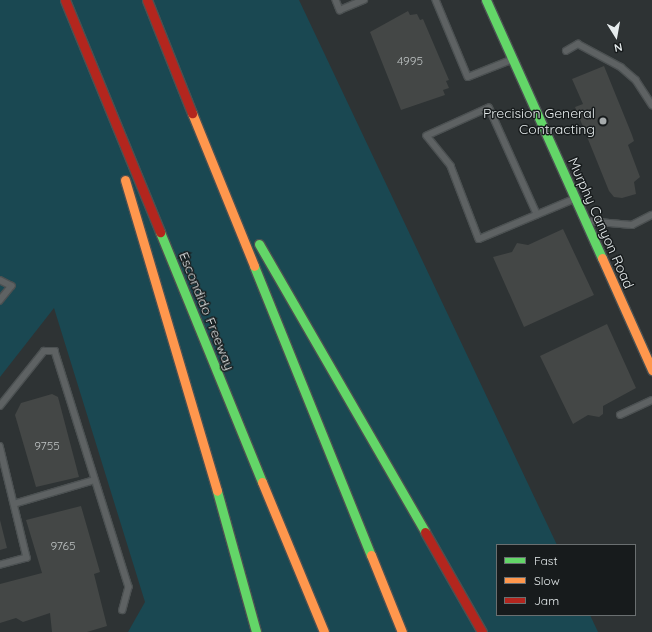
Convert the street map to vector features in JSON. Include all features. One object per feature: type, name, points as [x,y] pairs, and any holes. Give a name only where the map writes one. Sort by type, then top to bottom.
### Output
[{"type":"main road","name":"Escondido Freeway","points":[[64,0],[324,632]]},
{"type":"main road","points":[[147,0],[219,174],[402,632]]},
{"type":"main road","name":"Murphy Canyon Road","points":[[486,0],[652,370]]},
{"type":"main road","points":[[78,33],[116,154]]},
{"type":"main road","points":[[121,169],[160,290],[256,632]]},
{"type":"main road","points":[[219,174],[365,434],[482,632]]},
{"type":"lane","points":[[336,0],[340,10],[364,0]]},
{"type":"lane","points":[[436,0],[468,77],[512,59]]},
{"type":"lane","points":[[566,51],[578,44],[621,67],[636,80],[652,105]]},
{"type":"lane","points":[[537,215],[489,108],[427,136],[451,166],[479,239],[537,215],[575,199]]},
{"type":"lane","points":[[584,221],[632,225],[652,215]]},
{"type":"lane","points":[[0,280],[12,286],[0,301]]},
{"type":"lane","points":[[0,406],[44,351],[55,351],[129,587],[123,610]]},
{"type":"lane","points":[[620,415],[652,400]]},
{"type":"lane","points":[[0,446],[2,466],[14,504],[27,558],[0,565]]},
{"type":"lane","points":[[14,504],[95,480]]},
{"type":"shaded area","points":[[0,0],[299,0],[557,544],[496,544],[496,616],[590,616],[598,632],[128,632],[145,602],[54,308],[0,377]]},
{"type":"building","points":[[408,11],[410,15],[417,14],[420,20],[423,19],[449,80],[446,81],[449,88],[443,90],[445,95],[401,110],[370,32]]},
{"type":"building","name":"Precision General Contracting","points":[[604,66],[634,141],[628,145],[640,177],[634,182],[636,194],[622,198],[614,197],[609,191],[575,107],[583,104],[572,79]]},
{"type":"building","points":[[563,229],[594,295],[524,327],[493,257],[512,252],[517,243],[528,245]]},
{"type":"building","points":[[607,324],[636,388],[603,406],[603,414],[599,417],[588,415],[573,424],[540,356]]},
{"type":"building","points":[[52,394],[58,397],[79,477],[36,487],[15,415],[21,403]]},
{"type":"building","points":[[81,506],[100,572],[94,574],[107,626],[87,632],[52,632],[50,613],[23,622],[16,618],[0,623],[0,584],[42,573],[26,520]]},
{"type":"building","points":[[0,520],[7,548],[0,550]]},
{"type":"traffic: fast","points":[[486,0],[602,258]]},
{"type":"traffic: fast","points":[[160,232],[262,482]]},
{"type":"traffic: fast","points":[[259,244],[425,532]]},
{"type":"traffic: fast","points":[[254,266],[371,555]]},
{"type":"traffic: fast","points":[[217,491],[256,632]]},
{"type":"traffic: slow","points":[[192,113],[254,266]]},
{"type":"traffic: slow","points":[[125,180],[217,491]]},
{"type":"traffic: slow","points":[[602,258],[652,370]]},
{"type":"traffic: slow","points":[[262,482],[324,632]]},
{"type":"traffic: slow","points":[[371,555],[402,632]]},
{"type":"traffic: jam","points":[[65,0],[160,232]]},
{"type":"traffic: jam","points":[[147,0],[192,113]]},
{"type":"traffic: jam","points":[[425,532],[482,632]]},
{"type":"place","name":"Precision General Contracting","points":[[603,121]]}]
